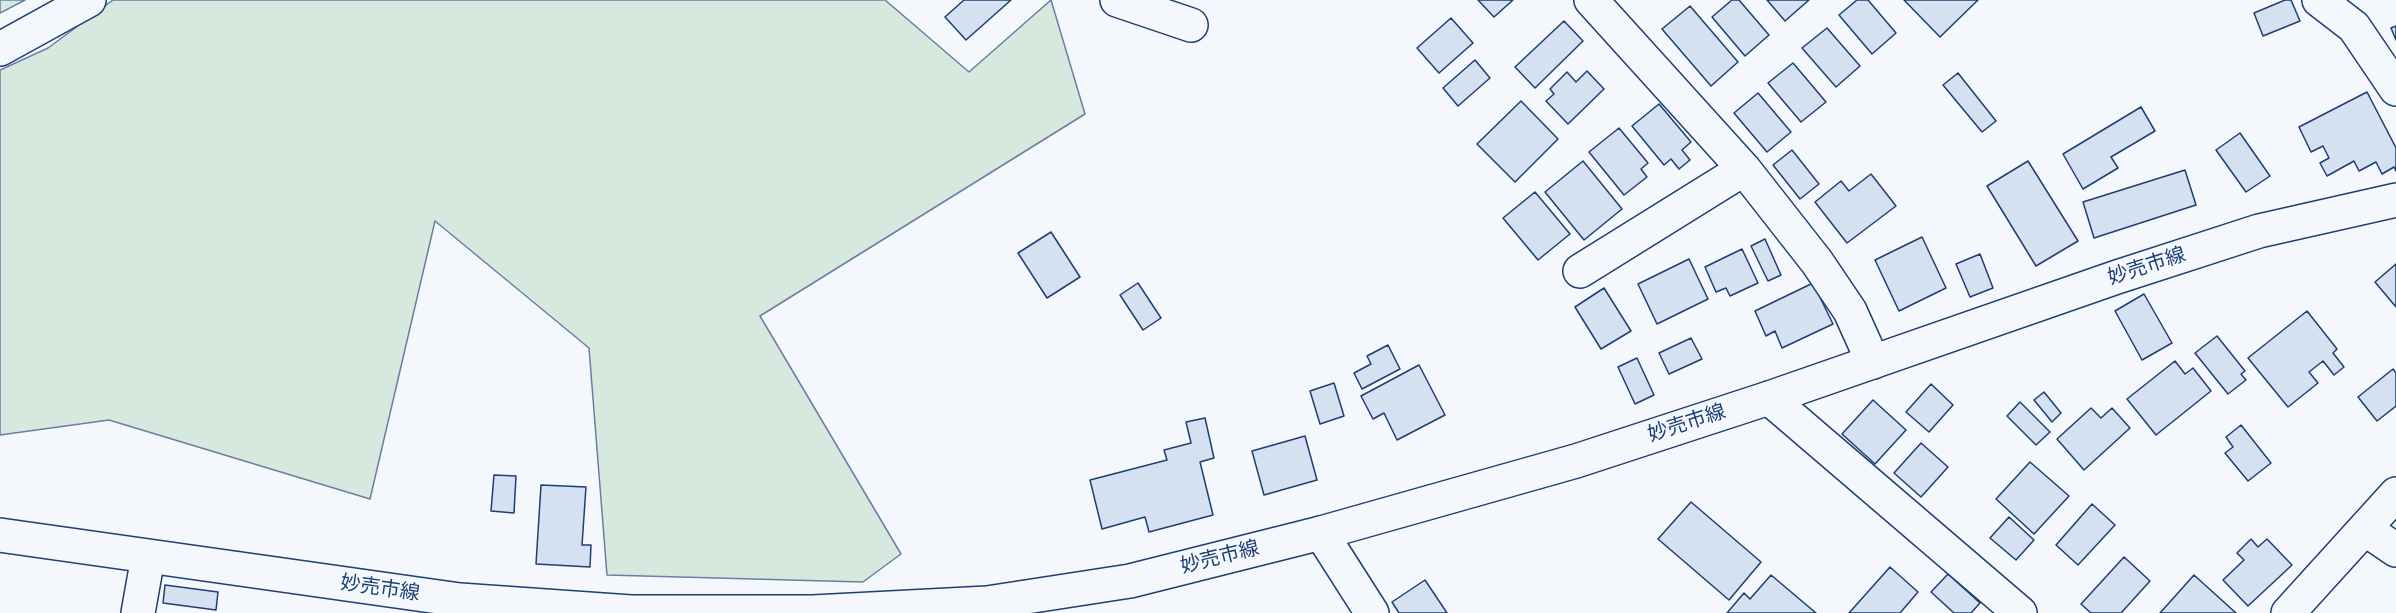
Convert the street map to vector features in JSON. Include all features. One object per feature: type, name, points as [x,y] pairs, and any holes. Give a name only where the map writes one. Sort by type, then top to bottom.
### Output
[{"type":"main road","points":[[0,49],[89,0]]},
{"type":"main road","points":[[1117,0],[1191,25]]},
{"type":"main road","points":[[1591,0],[1744,169],[1817,262],[1850,311],[1873,362]]},
{"type":"main road","points":[[2319,0],[2354,27],[2396,89]]},
{"type":"main road","points":[[1580,271],[1744,169]]},
{"type":"main road","name":"妙売市線","points":[[0,535],[460,600],[631,612],[813,612],[987,603],[1130,581],[1321,533],[1575,461],[1769,398],[2116,277],[2259,231],[2396,200]]},
{"type":"main road","points":[[1769,398],[2020,613]]},
{"type":"main road","points":[[2288,613],[2396,494]]},
{"type":"main road","points":[[2365,529],[2396,550]]},
{"type":"main road","points":[[1321,533],[1372,613]]},
{"type":"main road","points":[[138,613],[148,557]]},
{"type":"shaded area","points":[[0,0],[25,0],[0,13]]},
{"type":"shaded area","points":[[113,0],[885,0],[969,72],[1051,0],[1085,114],[760,316],[901,554],[863,582],[607,575],[589,348],[435,221],[370,499],[109,420],[0,435],[0,70],[48,48]]},
{"type":"building","points":[[964,0],[1011,0],[966,40],[945,17]]},
{"type":"building","points":[[1478,0],[1513,0],[1494,17]]},
{"type":"building","points":[[1732,0],[1739,0],[1769,35],[1745,56],[1712,17]]},
{"type":"building","points":[[1767,0],[1809,0],[1785,21]]},
{"type":"building","points":[[1857,0],[1868,0],[1896,33],[1872,54],[1839,15]]},
{"type":"building","points":[[1904,0],[1978,0],[1940,37]]},
{"type":"building","points":[[2285,0],[2291,0],[2300,21],[2263,36],[2254,13]]},
{"type":"building","points":[[1690,6],[1738,62],[1711,86],[1662,29]]},
{"type":"building","points":[[1451,18],[1473,43],[1439,73],[1417,48]]},
{"type":"building","points":[[1564,21],[1583,41],[1535,88],[1515,67]]},
{"type":"building","points":[[2396,26],[2396,40],[2391,28]]},
{"type":"building","points":[[1827,28],[1860,66],[1836,87],[1802,48]]},
{"type":"building","points":[[1475,60],[1490,78],[1458,106],[1443,88]]},
{"type":"building","points":[[1793,63],[1826,102],[1801,122],[1768,83]]},
{"type":"building","points":[[1587,71],[1604,89],[1568,124],[1546,101],[1554,94],[1550,89],[1567,72],[1576,82]]},
{"type":"building","points":[[1958,73],[1996,121],[1982,132],[1943,85]]},
{"type":"building","points":[[2367,92],[2396,148],[2396,171],[2394,167],[2382,174],[2376,162],[2359,171],[2354,161],[2327,176],[2320,163],[2329,158],[2323,146],[2311,152],[2299,127]]},
{"type":"building","points":[[1758,93],[1791,132],[1767,152],[1734,113]]},
{"type":"building","points":[[1521,101],[1558,139],[1515,182],[1477,144]]},
{"type":"building","points":[[1659,104],[1691,142],[1682,150],[1690,160],[1679,169],[1671,159],[1664,165],[1632,126]]},
{"type":"building","points":[[2141,107],[2155,131],[2111,157],[2118,168],[2083,189],[2063,154]]},
{"type":"building","points":[[1619,128],[1648,163],[1641,169],[1647,177],[1624,195],[1589,152]]},
{"type":"building","points":[[2240,133],[2270,176],[2246,192],[2216,150]]},
{"type":"building","points":[[1792,150],[1819,184],[1800,199],[1773,165]]},
{"type":"building","points":[[1583,161],[1622,209],[1584,240],[1545,192]]},
{"type":"building","points":[[2028,161],[2078,241],[2036,266],[1987,186]]},
{"type":"building","points":[[2185,170],[2196,205],[2094,238],[2083,202]]},
{"type":"building","points":[[1871,174],[1896,206],[1847,243],[1815,202],[1841,181],[1849,191]]},
{"type":"building","points":[[1535,192],[1570,234],[1538,260],[1503,218]]},
{"type":"building","points":[[1051,232],[1080,277],[1047,298],[1018,253]]},
{"type":"building","points":[[1922,237],[1946,288],[1899,311],[1875,260]]},
{"type":"building","points":[[1765,239],[1781,275],[1768,281],[1751,246]]},
{"type":"building","points":[[1742,249],[1758,283],[1730,296],[1726,288],[1716,292],[1705,267]]},
{"type":"building","points":[[1980,254],[1993,288],[1970,297],[1956,264]]},
{"type":"building","points":[[1689,259],[1708,299],[1657,324],[1638,284]]},
{"type":"building","points":[[2396,264],[2396,307],[2375,282]]},
{"type":"building","points":[[1138,283],[1161,318],[1143,330],[1120,295]]},
{"type":"building","points":[[1813,283],[1833,324],[1782,348],[1775,331],[1766,336],[1755,311]]},
{"type":"building","points":[[1604,288],[1631,331],[1601,349],[1575,307]]},
{"type":"building","points":[[2144,294],[2172,343],[2142,360],[2115,311]]},
{"type":"building","points":[[2307,311],[2337,349],[2333,353],[2344,367],[2334,375],[2323,361],[2309,372],[2318,383],[2288,407],[2248,358]]},
{"type":"building","points":[[2217,336],[2245,371],[2241,374],[2246,380],[2228,394],[2195,353]]},
{"type":"building","points":[[1691,338],[1702,359],[1669,374],[1659,353]]},
{"type":"building","points":[[1388,345],[1400,369],[1362,389],[1354,373],[1371,364],[1367,356]]},
{"type":"building","points":[[1637,358],[1654,395],[1635,404],[1618,367]]},
{"type":"building","points":[[2175,361],[2185,374],[2193,368],[2211,391],[2156,435],[2127,399]]},
{"type":"building","points":[[1419,365],[1445,415],[1397,440],[1384,413],[1373,419],[1361,396]]},
{"type":"building","points":[[2393,369],[2396,373],[2396,406],[2377,421],[2358,397]]},
{"type":"building","points":[[1334,383],[1344,416],[1320,424],[1310,391]]},
{"type":"building","points":[[1931,384],[1953,405],[1929,432],[1906,412]]},
{"type":"building","points":[[2044,392],[2061,413],[2052,422],[2034,400]]},
{"type":"building","points":[[1873,400],[1906,430],[1875,464],[1842,434]]},
{"type":"building","points":[[2020,402],[2050,432],[2036,445],[2007,416]]},
{"type":"building","points":[[2091,408],[2101,418],[2112,408],[2130,428],[2084,470],[2057,439]]},
{"type":"building","points":[[1205,418],[1214,458],[1200,462],[1213,515],[1149,532],[1145,517],[1102,529],[1090,480],[1167,460],[1164,450],[1191,443],[1186,422]]},
{"type":"building","points":[[2241,425],[2271,463],[2248,481],[2225,453],[2233,447],[2226,437]]},
{"type":"building","points":[[1305,436],[1317,480],[1264,495],[1252,451]]},
{"type":"building","points":[[1921,443],[1948,467],[1921,497],[1894,473]]},
{"type":"building","points":[[2030,462],[2069,496],[2034,534],[1996,499]]},
{"type":"building","points":[[494,475],[516,476],[514,513],[491,511]]},
{"type":"building","points":[[541,485],[586,487],[582,545],[591,545],[590,567],[536,564]]},
{"type":"building","points":[[1691,502],[1761,562],[1729,600],[1658,539]]},
{"type":"building","points":[[2092,504],[2115,525],[2078,565],[2056,545]]},
{"type":"building","points":[[2009,517],[2034,540],[2016,560],[1990,538]]},
{"type":"building","points":[[2251,539],[2258,547],[2267,539],[2292,565],[2248,606],[2223,580],[2244,560],[2237,553]]},
{"type":"building","points":[[2124,557],[2150,581],[2121,613],[2091,613],[2081,604]]},
{"type":"building","points":[[1890,567],[1918,592],[1900,613],[1849,613]]},
{"type":"building","points":[[1948,574],[1980,603],[1971,613],[1954,613],[1931,592]]},
{"type":"building","points":[[1771,575],[1816,613],[1727,613],[1744,593],[1750,599]]},
{"type":"building","points":[[2194,575],[2236,613],[2160,613]]},
{"type":"building","points":[[1425,580],[1447,613],[1399,613],[1392,602]]},
{"type":"building","points":[[165,585],[218,592],[216,610],[163,603]]}]
